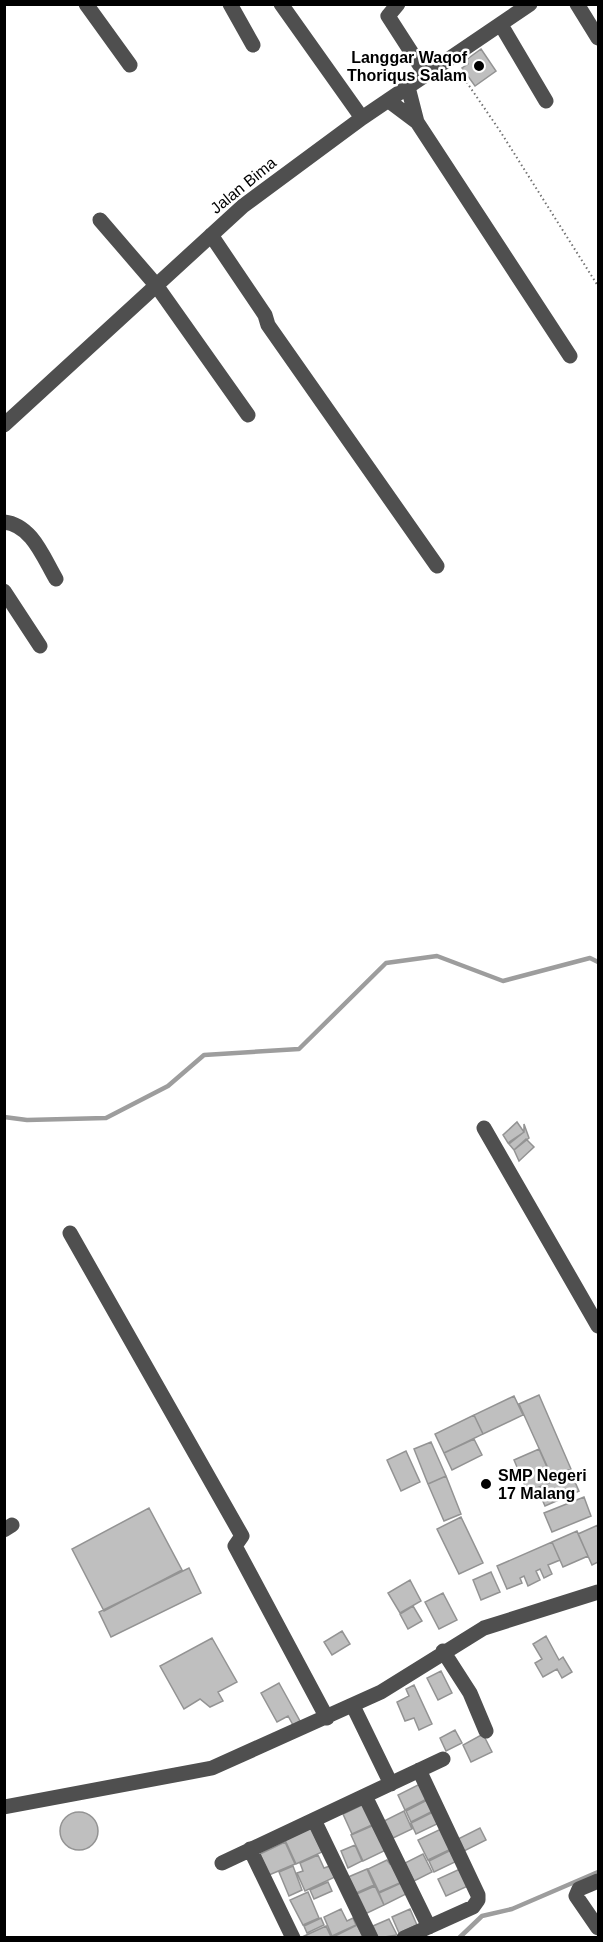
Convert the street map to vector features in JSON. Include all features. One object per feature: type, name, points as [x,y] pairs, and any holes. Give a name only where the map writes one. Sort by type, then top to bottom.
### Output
[{"type":"street","points":[[86,4],[130,65]]},
{"type":"street","points":[[230,4],[253,45]]},
{"type":"street","points":[[281,4],[362,118]]},
{"type":"street","points":[[398,4],[388,16],[426,75]]},
{"type":"street","name":"Jalan Bima","points":[[4,425],[211,235],[290,170],[362,118],[530,4]]},
{"type":"street","points":[[577,4],[598,38]]},
{"type":"street","points":[[501,25],[546,101]]},
{"type":"street","points":[[408,87],[417,122],[570,356]]},
{"type":"street","points":[[389,101],[417,122]]},
{"type":"street","points":[[100,220],[156,285],[248,415]]},
{"type":"street","points":[[211,235],[266,315],[268,325],[437,566]]},
{"type":"street","points":[[4,522],[18,524],[31,536],[56,579]]},
{"type":"street","points":[[4,591],[39,646]]},
{"type":"street","points":[[484,1128],[598,1326]]},
{"type":"street","points":[[70,1233],[242,1536],[235,1546],[327,1718]]},
{"type":"street","points":[[4,1807],[212,1768],[353,1706],[395,1684],[443,1651],[498,1622],[598,1592]]},
{"type":"street","points":[[443,1651],[470,1693],[486,1731]]},
{"type":"street","points":[[353,1706],[391,1784]]},
{"type":"street","points":[[222,1863],[443,1759]]},
{"type":"street","points":[[405,1938],[473,1907],[478,1900],[478,1895],[419,1770]]},
{"type":"street","points":[[365,1796],[429,1927]]},
{"type":"street","points":[[314,1820],[371,1938]]},
{"type":"street","points":[[250,1849],[293,1938]]},
{"type":"street","points":[[598,1881],[579,1889],[576,1896],[598,1928]]},
{"type":"path","points":[[450,58],[500,131],[598,286]]},
{"type":"building","name":"Langgar Waqof Thoriqus Salam","points":[[481,49],[496,71],[475,86],[462,68],[468,64],[466,60]]},
{"type":"building","points":[[517,1122],[524,1132],[508,1143],[503,1135]]},
{"type":"building","points":[[524,1124],[529,1138],[514,1150],[509,1144],[524,1132]]},
{"type":"building","points":[[526,1139],[534,1147],[519,1161],[514,1150]]},
{"type":"building","points":[[539,1395],[571,1469],[552,1477],[519,1404]]},
{"type":"building","points":[[514,1396],[523,1415],[483,1434],[474,1415]]},
{"type":"building","points":[[474,1415],[483,1434],[444,1453],[435,1434]]},
{"type":"building","points":[[474,1439],[482,1455],[452,1470],[444,1453]]},
{"type":"building","points":[[431,1442],[446,1476],[428,1484],[414,1449]]},
{"type":"building","points":[[539,1449],[553,1481],[528,1493],[514,1460]]},
{"type":"building","points":[[406,1451],[420,1482],[401,1491],[387,1460]]},
{"type":"building","points":[[571,1473],[579,1491],[545,1506],[537,1488]]},
{"type":"building","points":[[446,1476],[461,1514],[444,1521],[428,1484]]},
{"type":"building","points":[[584,1497],[591,1516],[552,1532],[544,1513]]},
{"type":"building","points":[[149,1508],[182,1570],[104,1611],[72,1549]]},
{"type":"building","points":[[461,1517],[483,1563],[459,1574],[437,1529]]},
{"type":"building","points":[[598,1525],[598,1562],[592,1565],[578,1534]]},
{"type":"building","points":[[577,1531],[588,1556],[563,1567],[552,1542]]},
{"type":"building","points":[[552,1542],[560,1560],[548,1565],[552,1574],[544,1578],[540,1569],[536,1571],[540,1580],[528,1586],[524,1576],[520,1578],[522,1583],[507,1589],[497,1566]]},
{"type":"building","points":[[189,1568],[201,1593],[111,1637],[99,1612]]},
{"type":"building","points":[[491,1572],[500,1592],[481,1600],[473,1580]]},
{"type":"building","points":[[410,1580],[421,1601],[400,1613],[388,1593]]},
{"type":"building","points":[[443,1593],[457,1620],[439,1629],[425,1602]]},
{"type":"building","points":[[413,1606],[422,1621],[408,1629],[400,1614]]},
{"type":"building","points":[[342,1631],[350,1644],[332,1655],[324,1642]]},
{"type":"building","points":[[546,1636],[559,1660],[563,1657],[572,1672],[562,1678],[557,1669],[543,1677],[535,1663],[542,1659],[533,1644]]},
{"type":"building","points":[[212,1638],[237,1682],[218,1692],[223,1701],[210,1707],[200,1699],[184,1709],[160,1666]]},
{"type":"building","points":[[441,1671],[452,1693],[438,1700],[427,1678]]},
{"type":"building","points":[[279,1683],[300,1721],[293,1725],[288,1716],[277,1722],[261,1693]]},
{"type":"building","points":[[414,1685],[432,1724],[419,1730],[414,1718],[405,1721],[397,1702],[409,1696],[406,1689]]},
{"type":"building","points":[[455,1730],[462,1743],[446,1751],[440,1738]]},
{"type":"building","points":[[483,1734],[492,1752],[471,1762],[463,1745]]},
{"type":"building","points":[[420,1784],[427,1799],[405,1810],[398,1795]]},
{"type":"building","points":[[427,1800],[433,1811],[411,1822],[406,1811]]},
{"type":"building","points":[[364,1804],[374,1824],[352,1834],[343,1814]]},
{"type":"building","points":[[404,1811],[412,1829],[393,1838],[384,1821]]},
{"type":"building","points":[[79,1812],[92,1818],[98,1831],[92,1844],[79,1850],[66,1844],[60,1831],[66,1818]]},
{"type":"building","points":[[433,1812],[439,1823],[416,1834],[411,1823]]},
{"type":"building","points":[[374,1825],[386,1850],[363,1861],[351,1835]]},
{"type":"building","points":[[311,1828],[322,1852],[296,1864],[285,1840]]},
{"type":"building","points":[[480,1828],[486,1840],[462,1852],[456,1840]]},
{"type":"building","points":[[441,1829],[451,1849],[428,1860],[418,1840]]},
{"type":"building","points":[[285,1842],[295,1864],[269,1875],[260,1854]]},
{"type":"building","points":[[355,1845],[362,1861],[348,1868],[341,1851]]},
{"type":"building","points":[[451,1850],[457,1861],[434,1872],[429,1861]]},
{"type":"building","points":[[423,1854],[432,1872],[414,1881],[405,1863]]},
{"type":"building","points":[[318,1855],[324,1868],[330,1866],[335,1877],[305,1891],[297,1873],[303,1871],[300,1863]]},
{"type":"building","points":[[387,1860],[390,1864],[393,1863],[402,1882],[379,1892],[368,1869]]},
{"type":"building","points":[[293,1866],[302,1890],[289,1896],[279,1872]]},
{"type":"building","points":[[367,1869],[374,1885],[354,1894],[346,1878]]},
{"type":"building","points":[[460,1869],[468,1886],[446,1896],[438,1879]]},
{"type":"building","points":[[328,1882],[332,1891],[314,1899],[310,1890]]},
{"type":"building","points":[[401,1883],[406,1894],[384,1905],[379,1893]]},
{"type":"building","points":[[375,1886],[384,1905],[363,1915],[352,1896]]},
{"type":"building","points":[[308,1892],[319,1918],[303,1925],[290,1900]]},
{"type":"building","points":[[341,1909],[347,1921],[353,1918],[356,1925],[332,1936],[324,1917]]},
{"type":"building","points":[[410,1909],[417,1925],[399,1933],[392,1917]]},
{"type":"building","points":[[321,1918],[324,1925],[307,1933],[304,1926]]},
{"type":"building","points":[[389,1919],[397,1935],[378,1938],[373,1926]]},
{"type":"building","points":[[357,1925],[363,1937],[333,1938],[333,1937]]},
{"type":"building","points":[[326,1926],[331,1937],[300,1938]]},
{"type":"waterway","points":[[4,1117],[27,1120],[106,1118],[168,1086],[204,1055],[299,1049],[386,963],[437,956],[503,981],[590,958],[598,962]]},
{"type":"waterway","points":[[459,1938],[482,1916],[512,1909],[598,1872]]},
{"type":"place","name":"Langgar Waqof Thoriqus Salam","points":[[479,66]]},
{"type":"place","name":"SMP Negeri 17 Malang","points":[[486,1484]]}]
